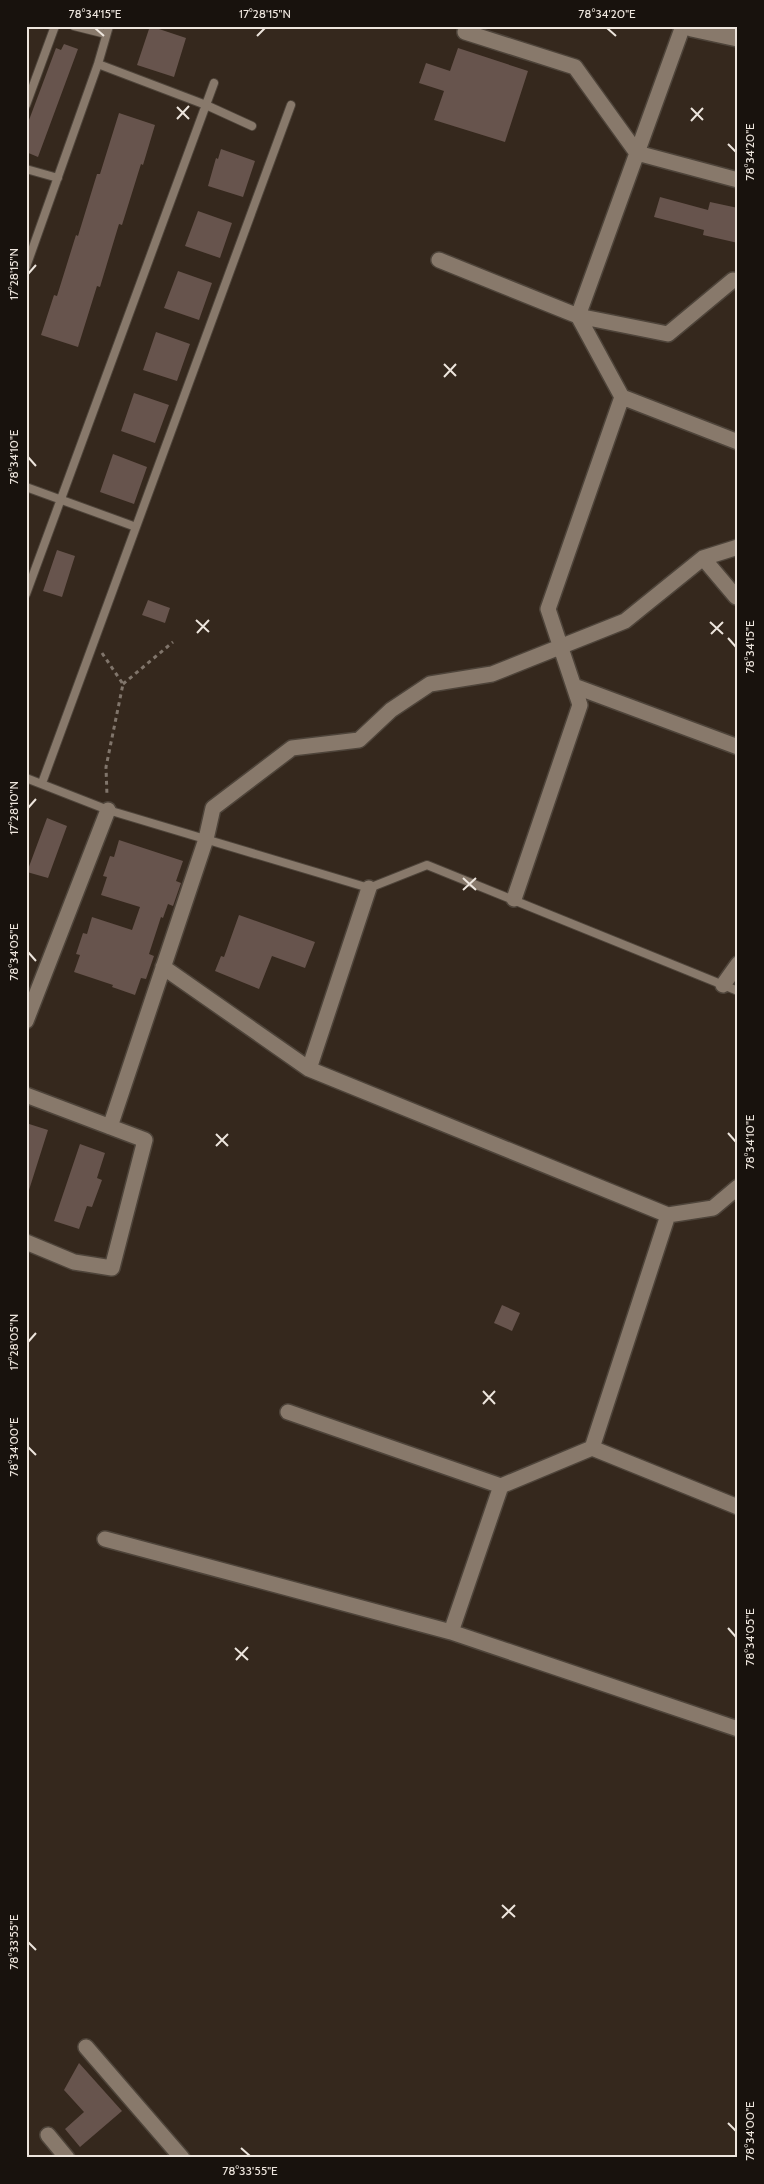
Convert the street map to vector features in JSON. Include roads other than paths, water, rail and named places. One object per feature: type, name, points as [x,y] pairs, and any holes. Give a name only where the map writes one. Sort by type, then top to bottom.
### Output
[{"type":"street","points":[[683,26],[578,316],[622,397],[738,442]]},
{"type":"street","points":[[692,26],[738,36]]},
{"type":"street","points":[[465,32],[575,67],[637,153],[738,180]]},
{"type":"street","points":[[439,260],[578,316],[668,334],[733,280],[738,281]]},
{"type":"street","points":[[514,899],[580,705],[548,609],[622,397]]},
{"type":"street","points":[[110,1127],[206,840],[213,808],[292,748],[359,740],[391,710],[430,684],[492,674],[625,620],[703,558],[738,546]]},
{"type":"street","points":[[703,558],[736,597]]},
{"type":"street","points":[[574,686],[738,747]]},
{"type":"street","points":[[26,1022],[108,810]]},
{"type":"street","points":[[309,1069],[369,888]]},
{"type":"street","points":[[724,985],[738,964]]},
{"type":"street","points":[[163,966],[309,1069],[668,1216],[712,1208],[738,1188]]},
{"type":"street","points":[[26,1095],[145,1140],[112,1268],[74,1262],[26,1242]]},
{"type":"street","points":[[592,1448],[668,1216]]},
{"type":"street","points":[[288,1412],[501,1486],[592,1448],[738,1507]]},
{"type":"street","points":[[450,1632],[501,1486]]},
{"type":"street","points":[[106,1539],[450,1632],[738,1729]]},
{"type":"street","points":[[86,2047],[176,2156]]},
{"type":"street","points":[[48,2136],[67,2158]]},
{"type":"lane","points":[[26,105],[55,26]]},
{"type":"lane","points":[[26,267],[98,64],[107,30],[74,26]]},
{"type":"lane","points":[[98,64],[206,105],[252,126]]},
{"type":"lane","points":[[26,594],[214,83]]},
{"type":"lane","points":[[42,782],[291,105]]},
{"type":"lane","points":[[26,169],[58,178]]},
{"type":"lane","points":[[26,487],[136,527]]},
{"type":"lane","points":[[26,778],[42,782],[108,810],[369,888],[427,866],[514,899],[738,991]]}]
